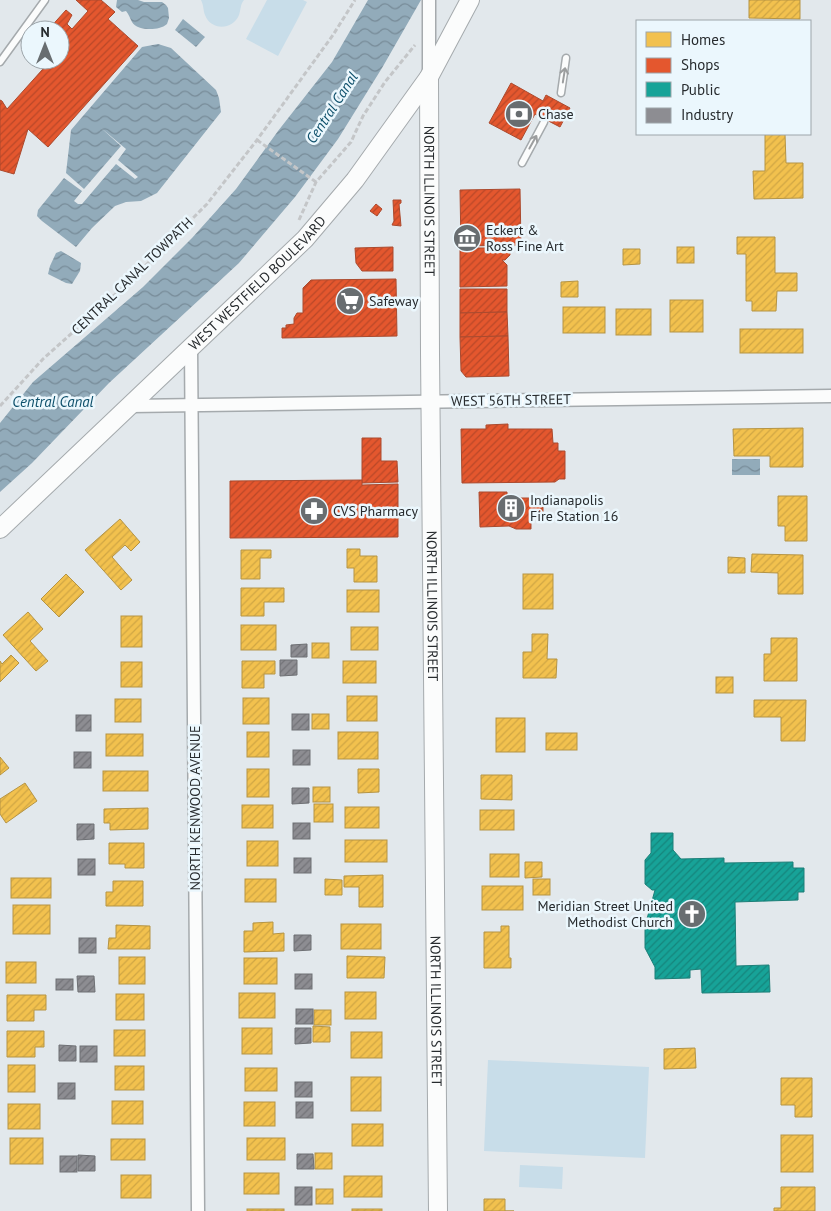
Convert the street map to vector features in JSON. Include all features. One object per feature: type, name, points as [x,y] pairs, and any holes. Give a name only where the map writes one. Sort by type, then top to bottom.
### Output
[{"type":"street","name":"WEST WESTFIELD BOULEVARD","points":[[0,529],[315,228],[358,176],[429,77],[470,0]]},
{"type":"street","name":"NORTH ILLINOIS STREET","points":[[429,5],[438,1211]]},
{"type":"street","name":"NORTH KENWOOD AVENUE","points":[[191,347],[198,1211]]},
{"type":"street","name":"WEST 56TH STREET","points":[[191,406],[831,396]]},
{"type":"street","points":[[130,406],[191,406]]},
{"type":"lane","points":[[0,62],[45,0]]},
{"type":"lane","points":[[561,93],[566,58]]},
{"type":"lane","points":[[522,162],[544,122]]},
{"type":"path","name":"CENTRAL CANAL TOWPATH","points":[[0,406],[43,359],[128,283],[207,204],[257,140],[334,35],[355,0]]},
{"type":"path","points":[[257,140],[316,182],[351,142],[363,116],[385,82],[410,52],[429,24]]},
{"type":"shaded area","points":[[201,0],[244,0],[236,20],[232,24],[222,27],[212,24],[208,20]]},
{"type":"shaded area","points":[[267,0],[303,0],[307,2],[278,56],[246,39]]},
{"type":"shaded area","points":[[488,1060],[649,1067],[645,1158],[484,1151]]},
{"type":"shaded area","points":[[520,1165],[563,1167],[562,1189],[519,1187]]},
{"type":"water","points":[[117,0],[162,2],[168,8],[169,18],[167,24],[160,28],[152,29],[137,27],[126,11],[122,12],[116,7]]},
{"type":"water","name":"Central Canal","points":[[368,0],[421,0],[338,139],[295,197],[239,263],[109,383],[32,463],[0,492],[0,423],[33,382],[143,287],[192,238],[236,189],[332,62]]},
{"type":"water","points":[[183,19],[205,37],[196,47],[175,30]]},
{"type":"water","points":[[158,44],[171,48],[216,90],[221,112],[157,193],[141,201],[126,202],[115,206],[92,228],[76,247],[42,221],[37,216],[38,210],[64,178],[82,191],[74,201],[82,204],[116,164],[135,179],[138,177],[118,160],[126,149],[100,127],[121,146],[84,189],[66,173],[71,130],[142,47]]},
{"type":"water","points":[[61,251],[81,263],[80,271],[72,284],[48,274],[56,253]]},
{"type":"water","points":[[732,459],[760,459],[760,475],[732,475]]},
{"type":"building: Homes","points":[[749,0],[800,0],[800,19],[749,18]]},
{"type":"building: Homes","points":[[765,135],[785,135],[786,163],[803,163],[803,198],[754,199],[753,171],[765,171]]},
{"type":"building: Homes","points":[[737,237],[775,237],[775,273],[797,273],[797,291],[777,291],[776,311],[752,311],[752,301],[746,301],[746,254],[737,254]]},
{"type":"building: Homes","points":[[677,247],[694,247],[694,263],[677,263]]},
{"type":"building: Homes","points":[[623,249],[640,249],[640,264],[623,265]]},
{"type":"building: Homes","points":[[578,281],[578,297],[561,297],[561,282]]},
{"type":"building: Homes","points":[[670,300],[703,300],[703,332],[670,332]]},
{"type":"building: Homes","points":[[563,307],[605,307],[605,333],[563,333]]},
{"type":"building: Homes","points":[[616,309],[651,309],[651,335],[616,335]]},
{"type":"building: Homes","points":[[740,329],[803,329],[803,353],[740,353]]},
{"type":"building: Homes","points":[[803,428],[803,467],[770,467],[770,456],[734,456],[733,429]]},
{"type":"building: Homes","points":[[778,496],[807,496],[807,541],[785,541],[785,526],[778,526]]},
{"type":"building: Homes","points":[[120,519],[140,542],[131,551],[125,545],[112,557],[132,580],[121,590],[85,550]]},
{"type":"building: Homes","points":[[347,549],[360,549],[360,556],[377,556],[377,582],[354,582],[354,568],[347,568]]},
{"type":"building: Homes","points":[[241,550],[271,550],[271,558],[260,558],[260,579],[241,579]]},
{"type":"building: Homes","points":[[752,554],[803,555],[803,594],[778,594],[778,573],[751,572]]},
{"type":"building: Homes","points":[[728,557],[745,558],[745,573],[728,573]]},
{"type":"building: Homes","points":[[66,574],[84,592],[59,617],[41,599]]},
{"type":"building: Homes","points":[[523,574],[553,574],[553,609],[523,609]]},
{"type":"building: Homes","points":[[241,588],[284,588],[284,602],[264,602],[264,616],[241,616]]},
{"type":"building: Homes","points":[[347,590],[379,590],[379,612],[347,612]]},
{"type":"building: Homes","points":[[28,612],[43,629],[30,641],[48,661],[36,671],[3,635]]},
{"type":"building: Homes","points":[[121,616],[142,616],[142,647],[121,647]]},
{"type":"building: Homes","points":[[241,625],[276,625],[276,650],[241,650]]},
{"type":"building: Homes","points":[[351,627],[378,627],[378,650],[351,650]]},
{"type":"building: Homes","points":[[532,634],[548,634],[547,659],[557,659],[556,678],[523,678],[523,652],[532,652]]},
{"type":"building: Homes","points":[[771,638],[797,638],[797,681],[764,681],[764,654],[771,654]]},
{"type":"building: Homes","points":[[312,643],[329,643],[329,658],[312,658]]},
{"type":"building: Homes","points":[[11,655],[19,663],[0,682],[0,661],[2,664]]},
{"type":"building: Homes","points":[[242,661],[275,661],[275,674],[264,674],[264,688],[242,688]]},
{"type":"building: Homes","points":[[343,661],[376,661],[376,683],[343,683]]},
{"type":"building: Homes","points":[[121,662],[142,662],[142,687],[121,687]]},
{"type":"building: Homes","points":[[716,677],[733,677],[733,693],[716,693]]},
{"type":"building: Homes","points":[[347,696],[377,696],[377,721],[347,721]]},
{"type":"building: Homes","points":[[243,698],[269,698],[269,724],[243,724]]},
{"type":"building: Homes","points":[[115,699],[141,699],[141,722],[115,722]]},
{"type":"building: Homes","points":[[754,700],[806,700],[805,741],[781,741],[781,717],[754,717]]},
{"type":"building: Homes","points":[[312,714],[329,714],[329,729],[312,729]]},
{"type":"building: Homes","points":[[496,718],[525,718],[525,752],[496,752]]},
{"type":"building: Homes","points":[[247,732],[269,732],[269,757],[247,757]]},
{"type":"building: Homes","points":[[338,732],[378,732],[378,759],[338,759]]},
{"type":"building: Homes","points":[[546,733],[577,733],[577,750],[546,750]]},
{"type":"building: Homes","points":[[106,734],[143,734],[143,756],[106,756]]},
{"type":"building: Homes","points":[[0,757],[9,768],[0,775]]},
{"type":"building: Homes","points":[[247,769],[269,769],[269,797],[247,797]]},
{"type":"building: Homes","points":[[358,769],[379,769],[379,792],[358,793]]},
{"type":"building: Homes","points":[[103,771],[148,771],[148,791],[103,791]]},
{"type":"building: Homes","points":[[481,775],[512,775],[512,800],[481,799]]},
{"type":"building: Homes","points":[[25,783],[37,801],[6,823],[0,814],[0,799]]},
{"type":"building: Homes","points":[[313,787],[330,787],[330,802],[313,802]]},
{"type":"building: Homes","points":[[314,804],[333,804],[333,822],[314,822]]},
{"type":"building: Homes","points":[[242,805],[273,805],[273,828],[242,828]]},
{"type":"building: Homes","points":[[345,807],[379,807],[379,828],[345,828]]},
{"type":"building: Homes","points":[[148,808],[148,829],[110,830],[110,823],[104,823],[104,809]]},
{"type":"building: Homes","points":[[480,810],[514,810],[514,830],[480,830]]},
{"type":"building: Homes","points":[[345,840],[387,840],[387,862],[345,862]]},
{"type":"building: Homes","points":[[247,841],[278,841],[278,866],[247,866]]},
{"type":"building: Homes","points":[[109,843],[144,843],[144,868],[125,868],[125,864],[109,864]]},
{"type":"building: Homes","points":[[490,854],[519,854],[519,877],[490,877]]},
{"type":"building: Homes","points":[[525,862],[542,862],[542,877],[525,878]]},
{"type":"building: Homes","points":[[383,875],[383,907],[359,907],[359,887],[344,887],[344,876]]},
{"type":"building: Homes","points":[[11,878],[51,878],[51,898],[11,898]]},
{"type":"building: Homes","points":[[245,879],[276,879],[276,902],[245,902]]},
{"type":"building: Homes","points":[[325,879],[342,880],[342,895],[325,895]]},
{"type":"building: Homes","points":[[533,879],[550,879],[550,895],[533,895]]},
{"type":"building: Homes","points":[[113,881],[143,881],[143,906],[106,906],[106,892],[113,892]]},
{"type":"building: Homes","points":[[482,886],[523,886],[523,910],[482,910]]},
{"type":"building: Homes","points":[[13,905],[50,905],[50,934],[13,934]]},
{"type":"building: Homes","points":[[273,922],[273,934],[284,933],[284,951],[244,952],[244,931],[253,931],[253,923]]},
{"type":"building: Homes","points":[[341,924],[381,924],[381,949],[341,949]]},
{"type":"building: Homes","points":[[116,925],[150,926],[150,949],[108,949],[109,938],[116,938]]},
{"type":"building: Homes","points":[[501,926],[509,926],[509,958],[511,958],[511,968],[484,968],[484,932],[501,932]]},
{"type":"building: Homes","points":[[347,956],[385,957],[384,978],[347,978]]},
{"type":"building: Homes","points":[[119,957],[145,957],[145,984],[119,984]]},
{"type":"building: Homes","points":[[244,958],[277,958],[277,984],[244,984]]},
{"type":"building: Homes","points":[[6,962],[36,962],[36,983],[6,983]]},
{"type":"building: Homes","points":[[345,992],[376,992],[376,1019],[345,1019]]},
{"type":"building: Homes","points":[[239,993],[275,993],[275,1018],[239,1018]]},
{"type":"building: Homes","points":[[116,994],[144,994],[144,1020],[116,1020]]},
{"type":"building: Homes","points":[[7,995],[46,995],[46,1010],[34,1010],[34,1021],[7,1021]]},
{"type":"building: Homes","points":[[314,1010],[331,1010],[331,1025],[314,1025]]},
{"type":"building: Homes","points":[[313,1026],[330,1027],[330,1042],[313,1042]]},
{"type":"building: Homes","points":[[242,1028],[272,1028],[272,1054],[242,1054]]},
{"type":"building: Homes","points":[[114,1030],[145,1030],[145,1056],[114,1056]]},
{"type":"building: Homes","points":[[7,1031],[44,1031],[44,1047],[35,1047],[35,1057],[7,1057]]},
{"type":"building: Homes","points":[[351,1032],[382,1032],[382,1058],[351,1058]]},
{"type":"building: Homes","points":[[695,1048],[696,1068],[664,1069],[664,1049]]},
{"type":"building: Homes","points":[[8,1065],[35,1065],[35,1092],[8,1092]]},
{"type":"building: Homes","points":[[115,1066],[144,1066],[144,1090],[115,1090]]},
{"type":"building: Homes","points":[[245,1068],[277,1068],[277,1091],[245,1091]]},
{"type":"building: Homes","points":[[351,1077],[381,1077],[381,1111],[351,1111]]},
{"type":"building: Homes","points":[[781,1078],[812,1078],[812,1117],[795,1117],[795,1105],[781,1105]]},
{"type":"building: Homes","points":[[112,1101],[143,1101],[143,1124],[112,1124]]},
{"type":"building: Homes","points":[[244,1102],[275,1102],[275,1126],[244,1126]]},
{"type":"building: Homes","points":[[8,1104],[40,1104],[40,1129],[8,1129]]},
{"type":"building: Homes","points":[[352,1124],[383,1124],[383,1146],[352,1146]]},
{"type":"building: Homes","points":[[781,1135],[813,1135],[813,1172],[781,1172]]},
{"type":"building: Homes","points":[[10,1138],[43,1138],[43,1164],[10,1164]]},
{"type":"building: Homes","points":[[247,1138],[285,1138],[285,1160],[247,1160]]},
{"type":"building: Homes","points":[[111,1139],[145,1139],[145,1160],[111,1160]]},
{"type":"building: Homes","points":[[315,1153],[332,1153],[332,1169],[315,1169]]},
{"type":"building: Homes","points":[[244,1173],[279,1173],[279,1194],[244,1194]]},
{"type":"building: Homes","points":[[121,1175],[151,1175],[151,1198],[121,1198]]},
{"type":"building: Homes","points":[[344,1176],[382,1176],[382,1197],[344,1197]]},
{"type":"building: Homes","points":[[781,1187],[815,1187],[815,1211],[774,1211],[774,1208],[781,1208]]},
{"type":"building: Homes","points":[[316,1189],[333,1189],[333,1204],[316,1204]]},
{"type":"building: Homes","points":[[484,1199],[505,1199],[505,1211],[484,1211]]},
{"type":"building: Homes","points":[[247,1209],[284,1209],[284,1211],[247,1211]]},
{"type":"building: Homes","points":[[352,1209],[382,1209],[382,1211],[352,1211]]},
{"type":"building: Shops","points":[[76,0],[101,0],[115,12],[108,19],[138,46],[48,147],[28,129],[14,174],[0,170],[0,100],[7,109],[42,70],[70,70],[70,27],[72,29],[88,11]]},
{"type":"building: Shops","points":[[66,10],[72,15],[69,20],[57,20]]},
{"type":"building: Shops","points":[[511,83],[543,101],[546,95],[570,108],[560,127],[535,114],[521,140],[489,123]]},
{"type":"building: Shops","points":[[520,189],[521,245],[461,246],[460,190]]},
{"type":"building: Shops","points":[[393,200],[401,200],[399,204],[401,226],[392,225],[394,221]]},
{"type":"building: Shops","points":[[376,204],[382,209],[377,216],[370,211]]},
{"type":"building: Shops","points":[[393,247],[393,271],[362,271],[356,263],[355,248]]},
{"type":"building: Shops","points":[[460,248],[510,248],[510,255],[505,260],[502,260],[507,265],[507,286],[460,287]]},
{"type":"building: Shops","name":"Safeway","points":[[396,279],[397,336],[282,338],[282,328],[286,328],[286,325],[294,324],[294,318],[297,313],[303,313],[303,288],[311,280]]},
{"type":"building: Shops","points":[[460,289],[507,289],[507,312],[460,313]]},
{"type":"building: Shops","points":[[507,312],[508,336],[460,337],[460,313]]},
{"type":"building: Shops","points":[[508,336],[509,376],[466,377],[461,371],[460,337]]},
{"type":"building: Shops","points":[[508,424],[508,429],[552,429],[553,443],[558,443],[558,451],[565,451],[565,479],[559,479],[555,482],[462,483],[461,429],[486,429],[486,425]]},
{"type":"building: Shops","points":[[362,438],[381,438],[381,461],[397,461],[398,482],[362,483]]},
{"type":"building: Shops","name":"CVS Pharmacy","points":[[362,480],[362,485],[398,484],[398,537],[230,538],[230,481]]},
{"type":"building: Shops","name":"Indianapolis Fire Station 16","points":[[479,492],[507,492],[507,498],[543,498],[543,518],[531,518],[531,529],[516,529],[509,526],[480,527]]},
{"type":"building: Public","name":"Meridian Street United Methodist Church","points":[[651,833],[673,833],[673,850],[681,859],[724,858],[724,863],[793,862],[793,868],[804,868],[804,892],[798,892],[798,900],[735,902],[736,966],[769,965],[770,992],[702,993],[701,969],[690,970],[690,978],[655,979],[655,967],[645,948],[645,926],[655,890],[652,890],[645,884],[645,860],[651,853]]},
{"type":"building: Industry","points":[[307,644],[307,657],[291,657],[291,645]]},
{"type":"building: Industry","points":[[280,660],[297,660],[297,675],[280,676]]},
{"type":"building: Industry","points":[[292,714],[309,714],[309,730],[292,730]]},
{"type":"building: Industry","points":[[76,715],[91,715],[91,731],[76,731]]},
{"type":"building: Industry","points":[[293,750],[310,750],[310,765],[293,765]]},
{"type":"building: Industry","points":[[74,752],[91,752],[91,768],[74,768]]},
{"type":"building: Industry","points":[[292,788],[309,788],[309,803],[292,804]]},
{"type":"building: Industry","points":[[293,823],[310,823],[310,839],[293,839]]},
{"type":"building: Industry","points":[[77,824],[94,824],[94,839],[77,840]]},
{"type":"building: Industry","points":[[294,858],[311,858],[311,873],[294,873]]},
{"type":"building: Industry","points":[[78,859],[95,859],[95,875],[78,875]]},
{"type":"building: Industry","points":[[294,935],[311,935],[311,950],[294,951]]},
{"type":"building: Industry","points":[[79,938],[96,938],[96,953],[79,953]]},
{"type":"building: Industry","points":[[295,974],[312,974],[312,989],[295,989]]},
{"type":"building: Industry","points":[[77,976],[94,976],[95,992],[78,992]]},
{"type":"building: Industry","points":[[56,979],[73,979],[73,990],[56,990]]},
{"type":"building: Industry","points":[[296,1009],[313,1009],[313,1024],[296,1024]]},
{"type":"building: Industry","points":[[295,1028],[311,1028],[311,1043],[295,1044]]},
{"type":"building: Industry","points":[[59,1045],[76,1046],[76,1061],[59,1061]]},
{"type":"building: Industry","points":[[80,1046],[97,1046],[97,1062],[80,1062]]},
{"type":"building: Industry","points":[[295,1082],[312,1082],[312,1097],[295,1097]]},
{"type":"building: Industry","points":[[58,1083],[75,1083],[75,1099],[58,1099]]},
{"type":"building: Industry","points":[[296,1102],[313,1102],[313,1118],[296,1118]]},
{"type":"building: Industry","points":[[297,1154],[313,1154],[314,1169],[297,1169]]},
{"type":"building: Industry","points":[[78,1155],[95,1156],[95,1171],[78,1171]]},
{"type":"building: Industry","points":[[60,1156],[77,1156],[77,1172],[60,1172]]},
{"type":"building: Industry","points":[[295,1187],[312,1187],[312,1205],[295,1205]]},
{"type":"place","name":"Chase","points":[[519,114]]},
{"type":"place","name":"Eckert & Ross Fine Art","points":[[467,238]]},
{"type":"place","name":"Safeway","points":[[350,301]]},
{"type":"place","name":"Indianapolis Fire Station 16","points":[[511,508]]},
{"type":"place","name":"CVS Pharmacy","points":[[314,511]]},
{"type":"place","name":"Meridian Street United Methodist Church","points":[[692,914]]}]
